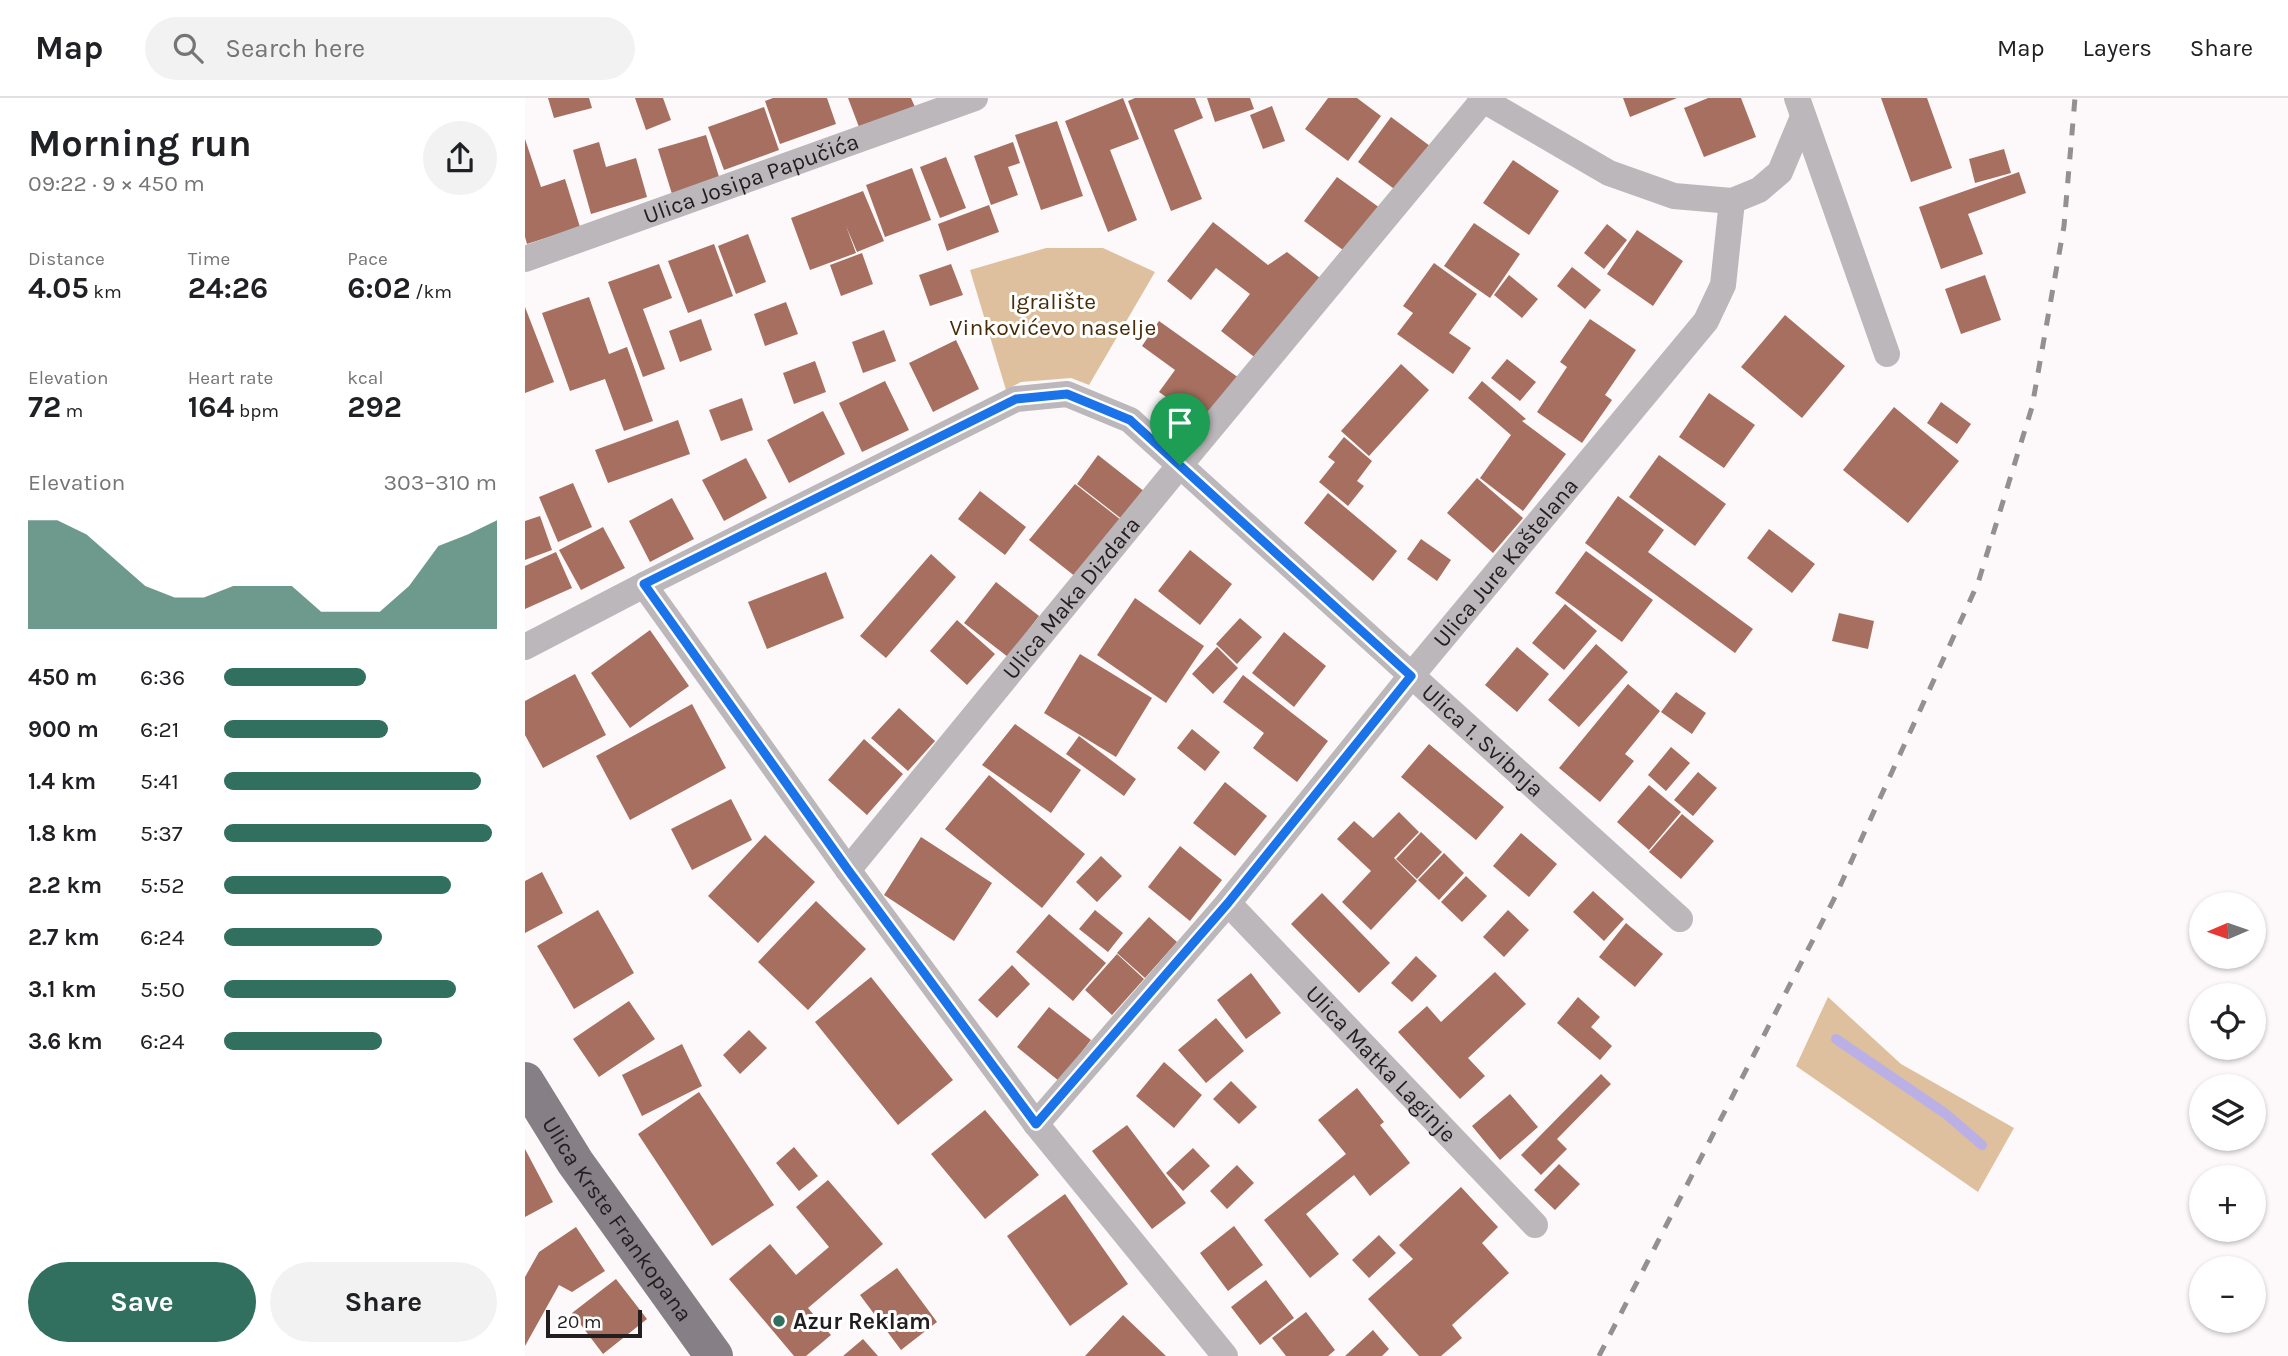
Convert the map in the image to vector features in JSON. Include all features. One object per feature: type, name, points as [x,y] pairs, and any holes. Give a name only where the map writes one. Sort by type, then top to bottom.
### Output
[{"type":"main road","name":"Ulica Krste Frankopana","points":[[525,1081],[575,1162],[714,1356]]},
{"type":"street","name":"Ulica Josipa Papučića","points":[[525,259],[936,105],[975,98]]},
{"type":"street","points":[[1482,99],[1609,173],[1674,196],[1732,201],[1759,190],[1780,173],[1800,107]]},
{"type":"street","name":"Ulica Maka Dizdara","points":[[848,870],[1482,99]]},
{"type":"street","points":[[1800,107],[1887,354]]},
{"type":"street","name":"Ulica Jure Kaštelana","points":[[1036,1124],[1228,903],[1411,676],[1706,321],[1723,285],[1732,201]]},
{"type":"street","name":"Ulica 1. Svibnja","points":[[525,647],[644,584],[1016,399],[1067,394],[1130,420],[1681,919]]},
{"type":"street","points":[[644,584],[848,870],[1036,1124],[1224,1356]]},
{"type":"street","name":"Ulica Matka Laginje","points":[[1228,903],[1535,1225]]},
{"type":"green space","name":"Igralište Vinkovićevo naselje","points":[[1046,248],[1103,248],[1155,272],[1089,385],[1071,378],[1021,382],[1006,390],[970,270]]},
{"type":"green space","points":[[1828,997],[1901,1064],[2014,1128],[1978,1192],[1796,1066]]},
{"type":"building","points":[[548,98],[589,98],[592,108],[554,118]]},
{"type":"building","points":[[635,98],[663,98],[671,120],[646,130]]},
{"type":"building","points":[[773,98],[827,98],[836,124],[780,144],[765,101]]},
{"type":"building","points":[[848,98],[911,98],[915,107],[859,127]]},
{"type":"building","points":[[1123,98],[1139,139],[1110,150],[1137,220],[1108,232],[1065,121]]},
{"type":"building","points":[[1135,98],[1195,98],[1203,118],[1174,130],[1202,199],[1171,211],[1128,101]]},
{"type":"building","points":[[1207,98],[1250,98],[1254,109],[1215,122]]},
{"type":"building","points":[[1328,98],[1357,98],[1381,116],[1348,161],[1305,129]]},
{"type":"building","points":[[1623,98],[1677,98],[1630,117]]},
{"type":"building","points":[[1708,98],[1741,98],[1756,137],[1704,157],[1684,108]]},
{"type":"building","points":[[1881,98],[1927,98],[1952,168],[1911,182]]},
{"type":"building","points":[[1272,106],[1285,141],[1263,149],[1250,115]]},
{"type":"building","points":[[764,107],[779,150],[724,170],[708,127]]},
{"type":"building","points":[[1391,117],[1434,149],[1401,194],[1358,162]]},
{"type":"building","points":[[1057,121],[1083,196],[1041,210],[1015,135]]},
{"type":"building","points":[[706,135],[720,180],[672,194],[658,149]]},
{"type":"building","points":[[525,139],[541,187],[565,179],[580,227],[527,244],[525,237]]},
{"type":"building","points":[[599,142],[606,167],[636,158],[647,197],[591,214],[573,150]]},
{"type":"building","points":[[1013,142],[1020,163],[1008,167],[1018,195],[991,205],[974,156]]},
{"type":"building","points":[[2004,149],[2011,173],[1975,183],[1969,159]]},
{"type":"building","points":[[946,157],[966,208],[940,218],[920,167]]},
{"type":"building","points":[[1513,160],[1559,191],[1529,235],[1483,203]]},
{"type":"building","points":[[912,168],[931,220],[885,237],[866,185]]},
{"type":"building","points":[[2019,172],[2026,193],[1968,214],[1983,254],[1941,269],[1919,207]]},
{"type":"building","points":[[1337,177],[1380,208],[1347,253],[1304,221]]},
{"type":"building","points":[[863,191],[884,241],[857,252],[846,226],[856,253],[810,270],[791,218]]},
{"type":"building","points":[[989,205],[999,232],[947,251],[938,224]]},
{"type":"building","points":[[1213,222],[1268,265],[1287,252],[1325,282],[1262,363],[1221,331],[1250,294],[1216,268],[1191,300],[1167,281]]},
{"type":"building","points":[[1474,223],[1520,254],[1490,298],[1444,266]]},
{"type":"building","points":[[1607,224],[1627,240],[1604,269],[1584,253]]},
{"type":"building","points":[[1637,230],[1683,261],[1653,306],[1607,274]]},
{"type":"building","points":[[748,234],[766,282],[736,294],[718,246]]},
{"type":"building","points":[[714,244],[733,296],[688,313],[668,261]]},
{"type":"building","points":[[862,253],[873,284],[841,296],[830,265]]},
{"type":"building","points":[[1434,263],[1477,294],[1449,333],[1471,348],[1453,374],[1397,334],[1413,313],[1403,306]]},
{"type":"building","points":[[659,264],[672,298],[643,309],[665,369],[643,377],[608,282]]},
{"type":"building","points":[[951,264],[963,295],[930,306],[919,275]]},
{"type":"building","points":[[1572,267],[1601,290],[1585,309],[1557,286]]},
{"type":"building","points":[[1509,275],[1538,299],[1522,318],[1494,295]]},
{"type":"building","points":[[1985,275],[2001,320],[1961,334],[1945,289]]},
{"type":"building","points":[[589,297],[609,354],[627,347],[653,421],[624,431],[605,379],[570,391],[542,313]]},
{"type":"building","points":[[786,302],[798,334],[765,346],[754,314]]},
{"type":"building","points":[[525,307],[554,382],[525,393]]},
{"type":"building","points":[[1785,315],[1845,366],[1802,418],[1741,367]]},
{"type":"building","points":[[701,319],[712,350],[680,362],[669,331]]},
{"type":"building","points":[[1590,319],[1636,350],[1605,395],[1612,400],[1582,443],[1537,412],[1567,367],[1560,362]]},
{"type":"building","points":[[1159,321],[1239,378],[1206,425],[1159,392],[1175,370],[1142,346]]},
{"type":"building","points":[[884,330],[896,361],[863,373],[852,342]]},
{"type":"building","points":[[956,340],[979,389],[933,412],[909,363]]},
{"type":"building","points":[[1507,359],[1536,382],[1520,401],[1491,378]]},
{"type":"building","points":[[815,361],[826,392],[794,404],[783,373]]},
{"type":"building","points":[[1401,364],[1429,390],[1369,456],[1341,431]]},
{"type":"building","points":[[885,381],[909,430],[862,452],[839,403]]},
{"type":"building","points":[[1482,381],[1526,419],[1522,421],[1566,454],[1523,511],[1480,478],[1511,435],[1468,398]]},
{"type":"building","points":[[1709,393],[1755,425],[1724,468],[1679,437]]},
{"type":"building","points":[[742,398],[753,430],[721,441],[709,410]]},
{"type":"building","points":[[1941,402],[1971,424],[1957,444],[1927,423]]},
{"type":"building","points":[[1894,407],[1959,461],[1908,523],[1843,470]]},
{"type":"building","points":[[823,411],[845,454],[789,483],[767,440]]},
{"type":"building","points":[[678,420],[690,454],[608,483],[595,450]]},
{"type":"building","points":[[1344,437],[1372,461],[1357,481],[1364,486],[1348,506],[1319,482],[1335,462],[1328,457]]},
{"type":"building","points":[[1098,455],[1145,492],[1123,520],[1077,484]]},
{"type":"building","points":[[1659,455],[1726,504],[1695,546],[1629,497]]},
{"type":"building","points":[[746,458],[767,498],[724,521],[702,480]]},
{"type":"building","points":[[1477,478],[1523,518],[1493,553],[1447,513]]},
{"type":"building","points":[[573,483],[592,527],[558,542],[539,497]]},
{"type":"building","points":[[1075,484],[1121,520],[1076,577],[1029,540]]},
{"type":"building","points":[[980,491],[1026,527],[1005,555],[958,519]]},
{"type":"building","points":[[1328,493],[1397,551],[1373,581],[1304,523]]},
{"type":"building","points":[[1618,496],[1664,530],[1648,552],[1753,629],[1735,653],[1585,543]]},
{"type":"building","points":[[672,498],[694,539],[650,562],[629,521]]},
{"type":"building","points":[[540,516],[552,550],[525,560],[525,521]]},
{"type":"building","points":[[603,527],[625,568],[581,590],[559,550]]},
{"type":"building","points":[[1769,529],[1815,564],[1792,593],[1747,558]]},
{"type":"building","points":[[1421,539],[1451,560],[1437,581],[1407,559]]},
{"type":"building","points":[[1190,550],[1232,584],[1200,625],[1158,591]]},
{"type":"building","points":[[1586,551],[1653,600],[1622,642],[1555,593]]},
{"type":"building","points":[[556,552],[572,588],[525,609],[525,566]]},
{"type":"building","points":[[931,554],[956,577],[886,658],[860,636]]},
{"type":"building","points":[[826,572],[844,618],[767,649],[748,602]]},
{"type":"building","points":[[996,582],[1039,616],[1008,657],[964,623]]},
{"type":"building","points":[[1135,598],[1204,646],[1166,703],[1097,655]]},
{"type":"building","points":[[1565,604],[1597,631],[1564,670],[1532,643]]},
{"type":"building","points":[[1839,613],[1874,621],[1868,649],[1832,641]]},
{"type":"building","points":[[1240,618],[1262,637],[1237,664],[1216,644]]},
{"type":"building","points":[[957,620],[995,654],[967,685],[930,651]]},
{"type":"building","points":[[650,630],[689,686],[630,728],[591,673]]},
{"type":"building","points":[[1284,632],[1326,666],[1294,707],[1252,673]]},
{"type":"building","points":[[1596,644],[1628,672],[1579,727],[1548,700]]},
{"type":"building","points":[[1217,647],[1238,668],[1213,694],[1192,674]]},
{"type":"building","points":[[1517,647],[1549,674],[1517,712],[1485,685]]},
{"type":"building","points":[[1080,654],[1152,698],[1116,757],[1044,713]]},
{"type":"building","points":[[575,674],[606,735],[543,768],[525,735],[525,701]]},
{"type":"building","points":[[1243,675],[1328,741],[1297,782],[1253,748],[1264,733],[1223,702]]},
{"type":"building","points":[[1628,684],[1660,711],[1625,754],[1634,761],[1600,802],[1559,768]]},
{"type":"building","points":[[1676,692],[1706,713],[1692,734],[1661,712]]},
{"type":"building","points":[[692,704],[726,768],[630,820],[596,756]]},
{"type":"building","points":[[899,708],[935,741],[908,771],[871,738]]},
{"type":"building","points":[[1015,724],[1081,770],[1051,813],[982,765]]},
{"type":"building","points":[[1192,729],[1220,752],[1205,771],[1177,748]]},
{"type":"building","points":[[1079,736],[1136,779],[1124,796],[1066,754]]},
{"type":"building","points":[[864,739],[903,774],[867,815],[828,780]]},
{"type":"building","points":[[1429,744],[1504,807],[1476,840],[1401,777]]},
{"type":"building","points":[[1671,747],[1690,763],[1666,791],[1648,775]]},
{"type":"building","points":[[1698,772],[1717,788],[1693,816],[1674,800]]},
{"type":"building","points":[[989,775],[1085,854],[1042,908],[945,829]]},
{"type":"building","points":[[1225,782],[1267,816],[1235,856],[1193,823]]},
{"type":"building","points":[[1649,785],[1681,812],[1649,850],[1617,822]]},
{"type":"building","points":[[731,799],[752,840],[692,870],[671,829]]},
{"type":"building","points":[[1399,812],[1419,832],[1394,858],[1417,881],[1371,930],[1342,902],[1371,871],[1337,839],[1354,821],[1373,838]]},
{"type":"building","points":[[1682,814],[1714,841],[1681,879],[1649,852]]},
{"type":"building","points":[[1421,832],[1442,852],[1417,879],[1396,859]]},
{"type":"building","points":[[1521,833],[1557,864],[1529,897],[1493,866]]},
{"type":"building","points":[[765,835],[815,882],[758,943],[708,896]]},
{"type":"building","points":[[921,837],[992,883],[954,941],[884,895]]},
{"type":"building","points":[[1180,846],[1222,880],[1190,921],[1148,887]]},
{"type":"building","points":[[1444,853],[1464,873],[1439,900],[1418,880]]},
{"type":"building","points":[[1101,856],[1122,876],[1097,902],[1076,882]]},
{"type":"building","points":[[542,872],[563,913],[525,933],[525,881]]},
{"type":"building","points":[[1466,876],[1487,896],[1462,922],[1441,902]]},
{"type":"building","points":[[1593,891],[1624,919],[1604,941],[1573,912]]},
{"type":"building","points":[[1322,893],[1390,963],[1359,993],[1291,924]]},
{"type":"building","points":[[816,901],[866,949],[808,1010],[758,962]]},
{"type":"building","points":[[598,910],[634,973],[574,1009],[537,946]]},
{"type":"building","points":[[1095,910],[1123,933],[1108,952],[1079,929]]},
{"type":"building","points":[[1508,910],[1529,930],[1504,957],[1483,937]]},
{"type":"building","points":[[1049,914],[1106,963],[1073,1001],[1016,952]]},
{"type":"building","points":[[1149,917],[1177,942],[1145,978],[1117,953]]},
{"type":"building","points":[[1626,923],[1663,954],[1635,987],[1599,957]]},
{"type":"building","points":[[1117,954],[1144,979],[1112,1015],[1085,990]]},
{"type":"building","points":[[1416,956],[1437,976],[1412,1002],[1391,983]]},
{"type":"building","points":[[1012,965],[1030,984],[997,1018],[978,1000]]},
{"type":"building","points":[[1495,972],[1526,1004],[1468,1058],[1485,1076],[1460,1099],[1398,1032],[1427,1006],[1441,1022]]},
{"type":"building","points":[[1251,973],[1281,1013],[1246,1039],[1217,1000]]},
{"type":"building","points":[[871,977],[953,1080],[898,1125],[815,1022]]},
{"type":"building","points":[[1578,997],[1600,1017],[1591,1027],[1612,1046],[1600,1060],[1557,1023]]},
{"type":"building","points":[[629,1001],[655,1039],[599,1077],[573,1039]]},
{"type":"building","points":[[1049,1007],[1091,1040],[1059,1081],[1017,1047]]},
{"type":"building","points":[[1216,1018],[1244,1051],[1206,1083],[1178,1050]]},
{"type":"building","points":[[749,1030],[767,1048],[740,1074],[723,1055]]},
{"type":"building","points":[[682,1044],[702,1086],[642,1116],[622,1075]]},
{"type":"building","points":[[1164,1062],[1202,1095],[1174,1128],[1136,1096]]},
{"type":"building","points":[[1601,1074],[1611,1084],[1557,1139],[1567,1149],[1541,1175],[1521,1155]]},
{"type":"building","points":[[1231,1081],[1257,1107],[1239,1124],[1213,1099]]},
{"type":"building","points":[[1357,1088],[1384,1122],[1380,1125],[1410,1163],[1370,1196],[1354,1175],[1306,1214],[1339,1254],[1310,1278],[1264,1220],[1346,1154],[1318,1120]]},
{"type":"building","points":[[699,1092],[774,1205],[712,1246],[638,1134]]},
{"type":"building","points":[[1510,1094],[1538,1127],[1500,1160],[1472,1126]]},
{"type":"building","points":[[985,1110],[1039,1175],[985,1219],[931,1154]]},
{"type":"building","points":[[1127,1125],[1186,1203],[1152,1229],[1092,1151]]},
{"type":"building","points":[[794,1147],[818,1176],[799,1191],[776,1163]]},
{"type":"building","points":[[1193,1148],[1210,1166],[1183,1191],[1166,1173]]},
{"type":"building","points":[[525,1149],[553,1202],[525,1217]]},
{"type":"building","points":[[1559,1164],[1580,1184],[1555,1210],[1534,1190]]},
{"type":"building","points":[[1237,1165],[1254,1183],[1227,1209],[1210,1191]]},
{"type":"building","points":[[828,1180],[883,1244],[808,1308],[831,1335],[806,1356],[794,1356],[729,1279],[770,1244],[796,1275],[829,1247],[796,1207]]},
{"type":"building","points":[[1461,1187],[1498,1227],[1482,1243],[1509,1273],[1452,1325],[1462,1338],[1441,1356],[1419,1356],[1368,1299],[1413,1259],[1399,1245]]},
{"type":"building","points":[[1065,1194],[1128,1284],[1070,1326],[1007,1236]]},
{"type":"building","points":[[1234,1226],[1263,1265],[1228,1291],[1200,1253]]},
{"type":"building","points":[[576,1227],[605,1271],[572,1292],[559,1285],[525,1346],[525,1277],[539,1252]]},
{"type":"building","points":[[1379,1235],[1396,1253],[1369,1278],[1352,1260]]},
{"type":"building","points":[[897,1268],[937,1322],[901,1350],[860,1295]]},
{"type":"building","points":[[616,1279],[647,1319],[603,1354],[572,1313]]},
{"type":"building","points":[[1266,1280],[1294,1318],[1260,1345],[1231,1307]]},
{"type":"building","points":[[1306,1312],[1335,1350],[1328,1356],[1286,1356],[1272,1338]]},
{"type":"building","points":[[1123,1315],[1166,1356],[1085,1356]]},
{"type":"building","points":[[1373,1330],[1389,1349],[1382,1356],[1345,1356]]},
{"type":"building","points":[[863,1339],[878,1356],[843,1356]]},
{"type":"waterway","points":[[1836,1039],[1946,1114],[1982,1145]]},
{"type":"railway","points":[[1599,1356],[1835,897],[1978,583],[2032,407],[2064,226],[2075,98]]},
{"type":"place","name":"Azur Reklam","points":[[779,1321]]},
{"type":"route","points":[[1067,394],[1130,420],[1180,465],[1411,676],[1228,903],[1036,1124],[848,870],[644,584],[1016,399],[1067,394]]}]
